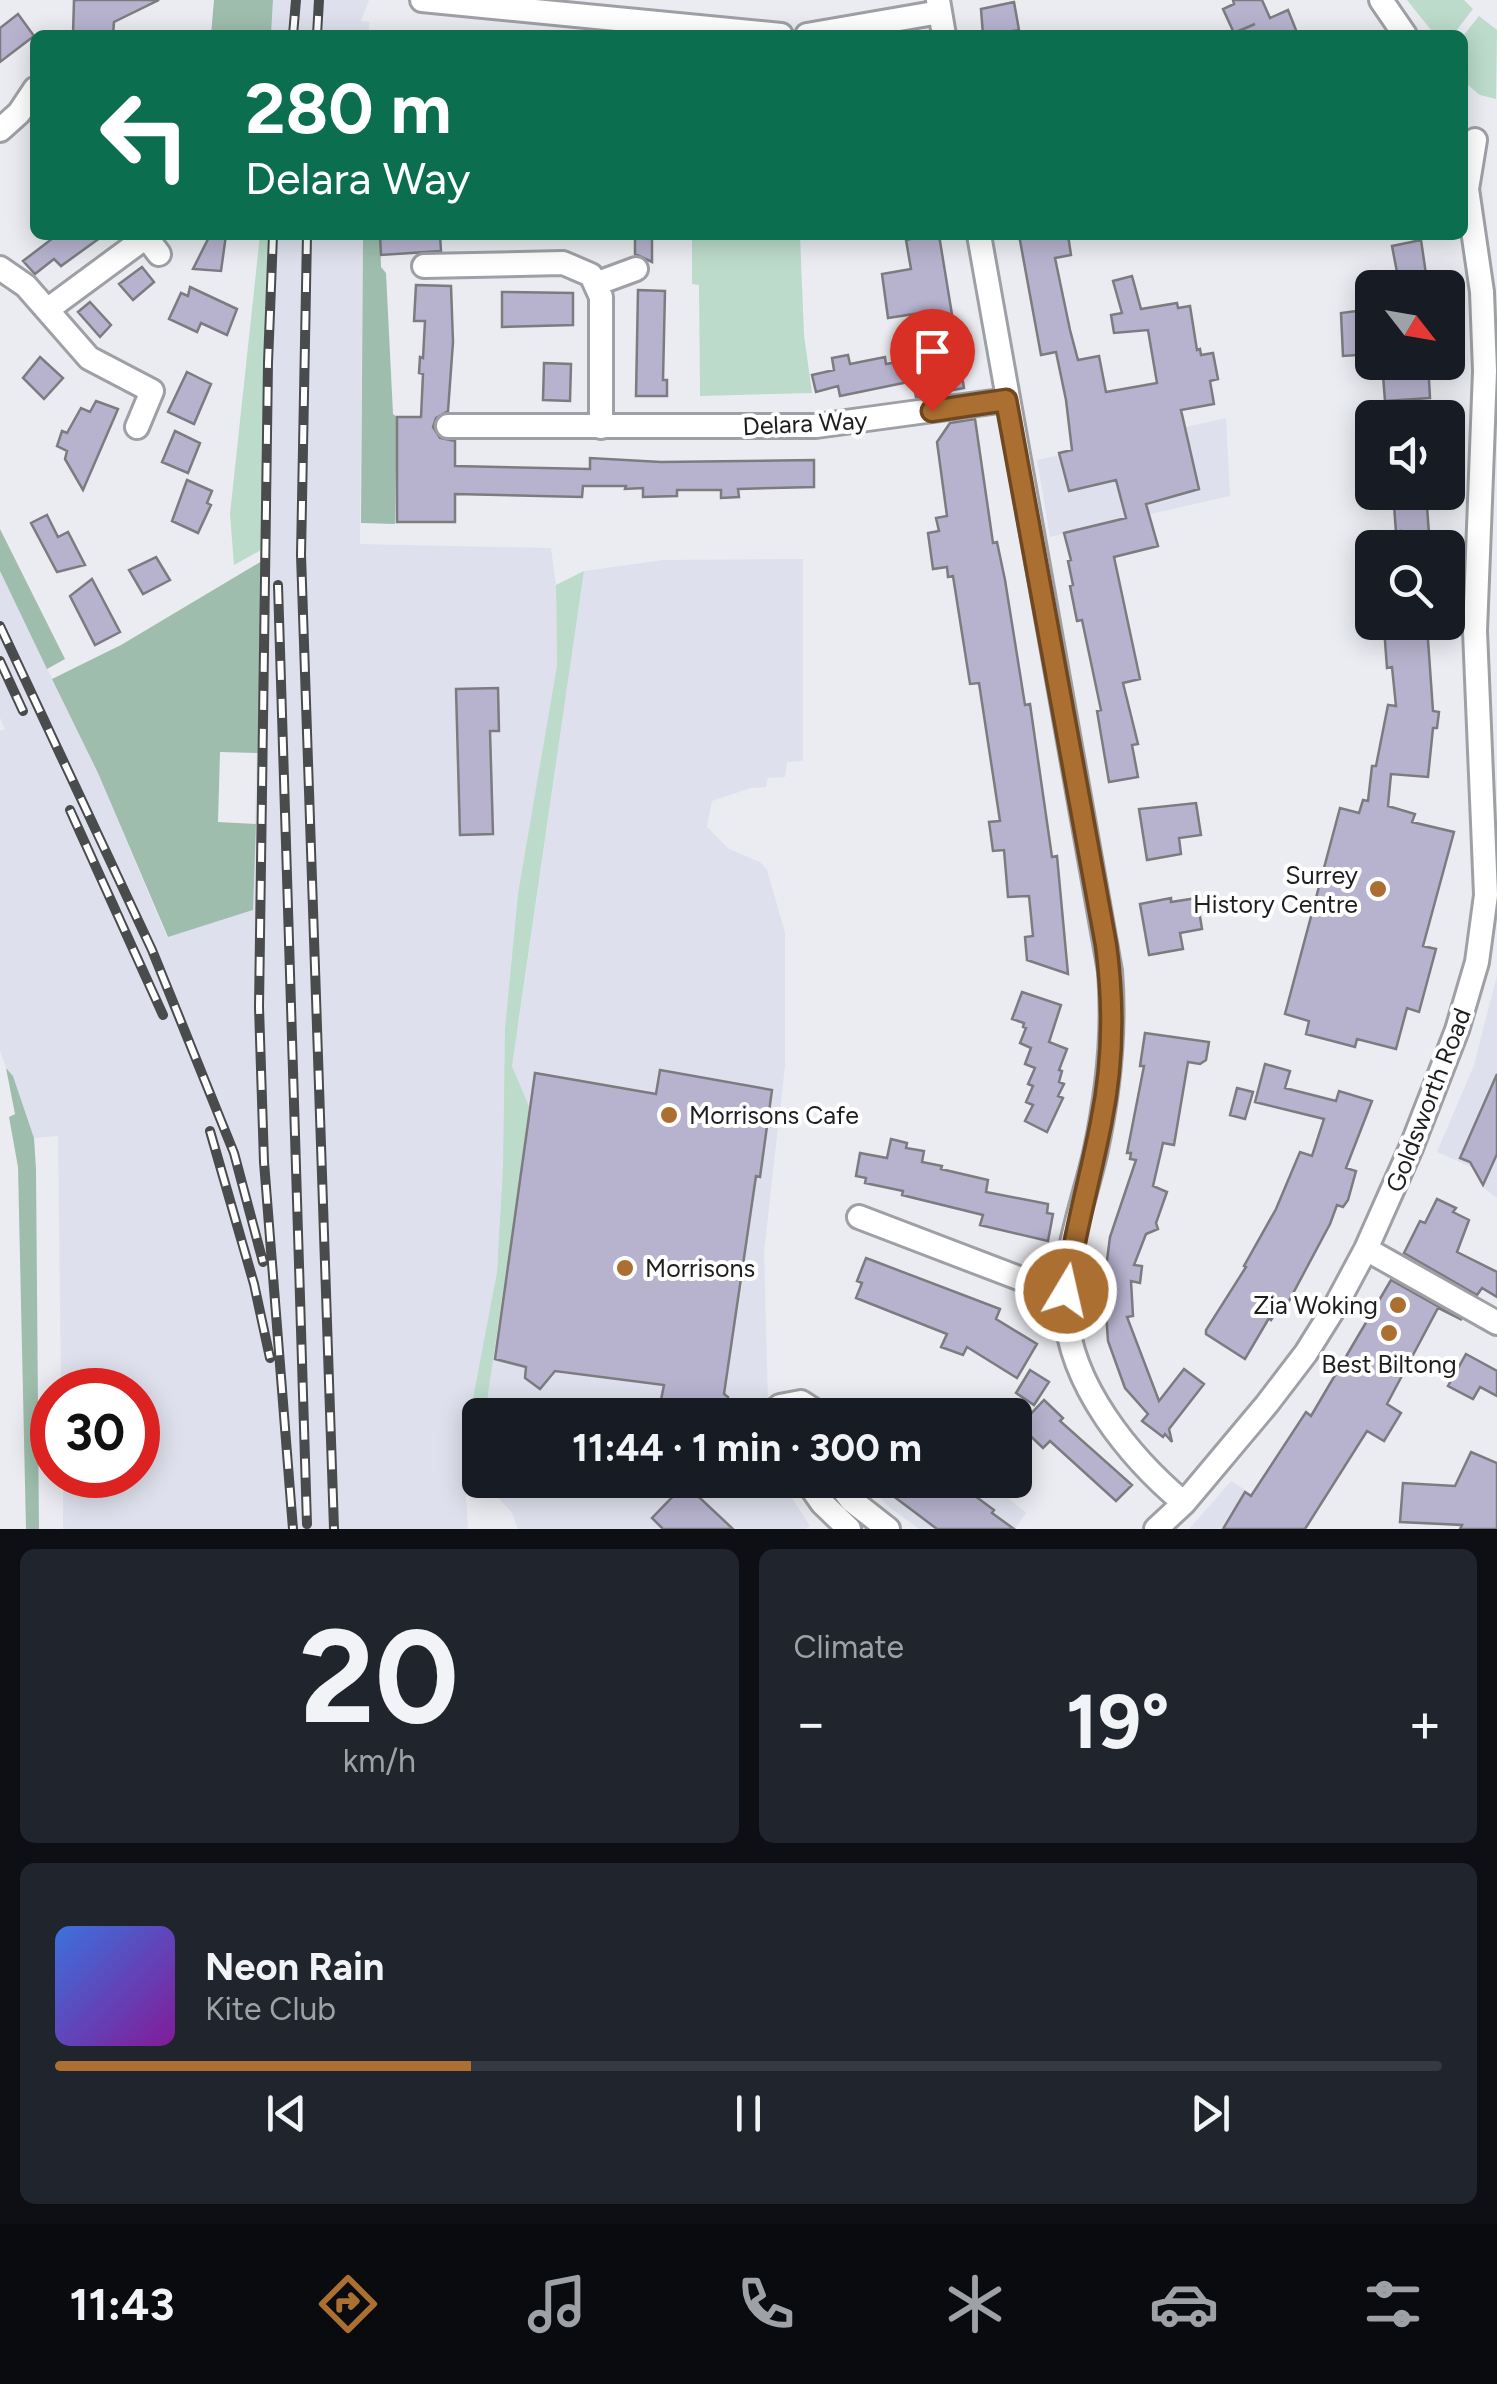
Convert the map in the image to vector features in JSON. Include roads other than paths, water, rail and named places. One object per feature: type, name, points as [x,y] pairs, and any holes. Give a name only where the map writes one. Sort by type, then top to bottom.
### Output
[{"type":"street","points":[[422,0],[544,6],[740,30]]},
{"type":"street","points":[[1381,0],[1402,30]]},
{"type":"street","points":[[842,30],[941,16]]},
{"type":"street","points":[[0,130],[30,96]]},
{"type":"street","name":"Goldsworth Road","points":[[1468,184],[1478,132]]},
{"type":"street","name":"Goldsworth Road","points":[[1156,1529],[1184,1503],[1306,1353],[1366,1248],[1428,1107],[1469,995],[1484,918],[1491,840],[1475,646],[1491,453],[1482,292],[1468,196]]},
{"type":"street","points":[[47,310],[141,240]]},
{"type":"street","points":[[149,240],[159,254]]},
{"type":"street","points":[[980,240],[1096,881],[1111,984],[1110,1048],[1102,1119],[1077,1222],[1066,1313],[1072,1342],[1097,1402],[1130,1450],[1184,1503]]},
{"type":"street","points":[[424,266],[563,263],[587,272],[598,284],[602,310],[602,427]]},
{"type":"street","points":[[0,268],[26,286],[90,358],[152,392],[137,427]]},
{"type":"street","points":[[598,284],[636,269]]},
{"type":"street","name":"Delara Way","points":[[448,426],[835,425],[1006,400]]},
{"type":"street","points":[[859,1216],[1042,1287],[1066,1291]]},
{"type":"street","points":[[1366,1248],[1497,1323]]},
{"type":"street","points":[[819,1498],[850,1529]]},
{"type":"street","points":[[850,1498],[888,1529]]},
{"type":"railway","points":[[293,30],[296,0]]},
{"type":"railway","points":[[317,30],[319,0]]},
{"type":"railway","points":[[273,240],[259,1007],[264,1162],[293,1529]]},
{"type":"railway","points":[[307,240],[301,555],[334,1529]]},
{"type":"railway","points":[[278,585],[307,1524]]},
{"type":"railway","points":[[0,626],[152,950],[234,1153],[263,1262]]},
{"type":"railway","points":[[0,661],[23,711]]},
{"type":"railway","points":[[70,810],[163,1015]]},
{"type":"railway","points":[[210,1131],[254,1284],[270,1358]]},
{"type":"place","name":"Surrey History Centre","points":[[1378,889]]},
{"type":"place","name":"Morrisons Cafe","points":[[669,1115]]},
{"type":"place","name":"Morrisons","points":[[625,1268]]},
{"type":"place","name":"Zia Woking","points":[[1398,1305]]},
{"type":"place","name":"Best Biltong","points":[[1389,1333]]}]
